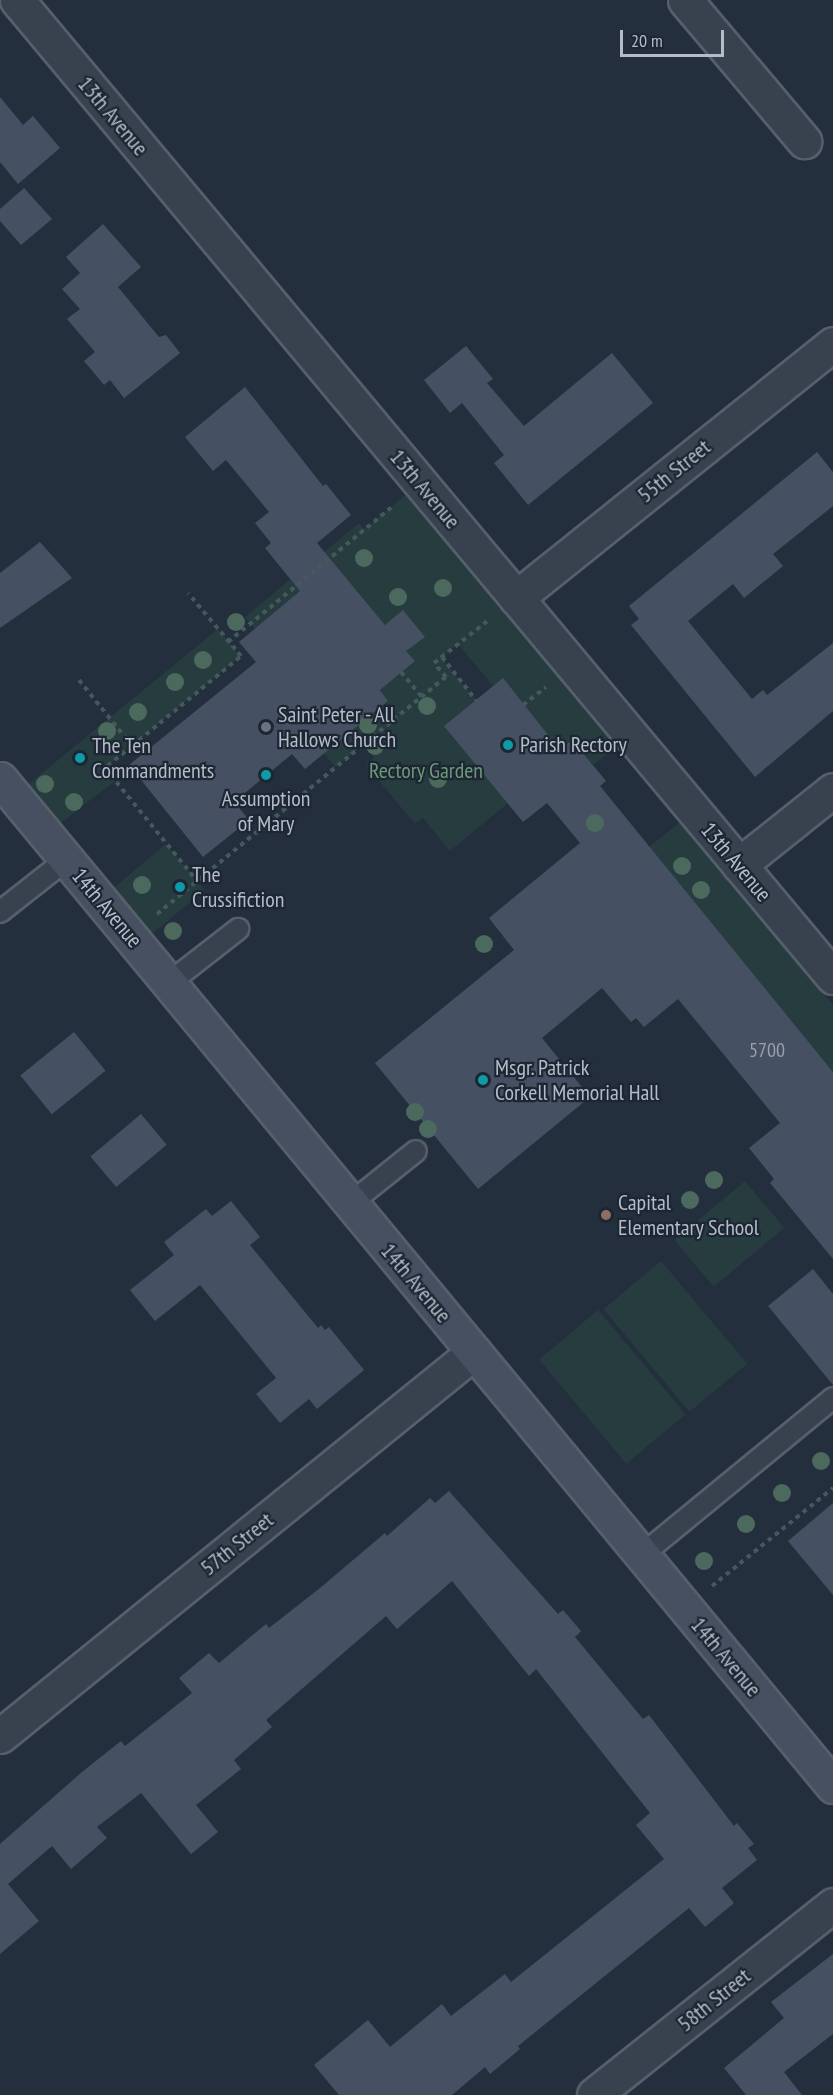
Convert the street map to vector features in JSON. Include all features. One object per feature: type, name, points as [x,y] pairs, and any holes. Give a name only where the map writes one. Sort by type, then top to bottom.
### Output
[{"type":"street","name":"13th Avenue","points":[[17,0],[420,483],[505,606],[739,866],[833,977]]},
{"type":"street","points":[[685,0],[804,141]]},
{"type":"street","name":"55th Street","points":[[505,606],[833,344]]},
{"type":"street","name":"14th Avenue","points":[[0,779],[833,1786]]},
{"type":"street","points":[[739,866],[833,790]]},
{"type":"street","name":"57th Street","points":[[0,1736],[474,1352]]},
{"type":"street","name":"58th Street","points":[[594,2095],[833,1905]]},
{"type":"lane","points":[[0,912],[66,859]]},
{"type":"lane","points":[[169,983],[238,929]]},
{"type":"lane","points":[[351,1203],[416,1150]]},
{"type":"lane","points":[[642,1555],[833,1398]]},
{"type":"path","points":[[228,642],[420,483]]},
{"type":"path","points":[[188,593],[241,656],[105,768],[197,881]]},
{"type":"path","points":[[130,936],[446,677],[434,663],[505,606]]},
{"type":"path","points":[[441,657],[476,700]]},
{"type":"path","points":[[401,672],[422,697]]},
{"type":"path","points":[[79,680],[132,746]]},
{"type":"path","points":[[685,1608],[833,1488]]},
{"type":"green space","name":"Rectory Garden","points":[[408,493],[617,746],[593,765],[572,740],[560,750],[493,686],[458,644],[442,658],[476,700],[445,726],[508,803],[450,851],[423,818],[415,824],[366,765],[374,757],[364,745],[335,767],[324,753],[388,701],[380,690],[415,661],[406,651],[424,636],[404,611],[385,625],[347,579],[309,610],[255,629],[245,617],[359,523],[364,529]]},
{"type":"green space","points":[[218,629],[241,656],[105,768],[115,781],[57,826],[25,787]]},
{"type":"green space","points":[[680,822],[833,1005],[833,1072],[649,847]]},
{"type":"green space","points":[[166,844],[205,890],[149,936],[111,890]]},
{"type":"green space","points":[[745,1181],[784,1228],[714,1287],[675,1240]]},
{"type":"green space","points":[[661,1261],[747,1364],[690,1412],[604,1309]]},
{"type":"green space","points":[[598,1310],[685,1414],[626,1464],[539,1359]]},
{"type":"building","points":[[0,97],[23,125],[33,116],[60,148],[18,184],[0,162]]},
{"type":"building","points":[[24,188],[52,219],[21,245],[0,221],[0,209]]},
{"type":"building","points":[[103,224],[141,267],[118,287],[159,337],[166,335],[180,353],[124,398],[110,380],[104,385],[84,361],[95,352],[67,319],[80,309],[62,289],[80,273],[66,257]]},
{"type":"building","points":[[466,346],[493,379],[487,383],[524,426],[612,353],[653,403],[528,505],[494,463],[504,455],[462,403],[450,413],[424,380]]},
{"type":"building","name":"Saint Peter - All Hallows Church","points":[[245,387],[323,486],[326,484],[351,515],[317,543],[385,625],[403,610],[425,637],[406,651],[415,661],[380,690],[388,701],[305,769],[292,754],[234,802],[249,820],[203,857],[129,765],[256,662],[239,642],[300,591],[265,548],[271,543],[255,523],[269,512],[226,460],[213,471],[185,437]]},
{"type":"building","points":[[817,452],[833,472],[833,506],[773,554],[783,566],[744,598],[733,584],[688,621],[752,699],[763,690],[767,695],[833,643],[833,711],[755,777],[631,625],[639,619],[629,606]]},
{"type":"building","points":[[40,542],[72,578],[0,628],[0,573]]},
{"type":"building","points":[[503,678],[560,750],[572,740],[606,781],[600,786],[833,1072],[833,1259],[770,1183],[774,1179],[749,1148],[780,1123],[678,999],[644,1027],[636,1018],[631,1022],[602,988],[542,1038],[590,1097],[478,1189],[375,1063],[514,950],[489,918],[580,843],[547,803],[523,822],[444,726]]},
{"type":"building","points":[[74,1032],[105,1071],[52,1114],[20,1075]]},
{"type":"building","points":[[141,1114],[167,1145],[116,1187],[90,1156]]},
{"type":"building","points":[[231,1201],[260,1237],[250,1245],[318,1328],[321,1325],[325,1330],[329,1327],[364,1370],[317,1409],[309,1399],[280,1423],[256,1394],[276,1378],[200,1285],[155,1321],[130,1290],[174,1255],[164,1242],[206,1209],[212,1216]]},
{"type":"building","name":"Capital Elementary School","points":[[813,1269],[833,1294],[833,1385],[768,1306]]},
{"type":"building","points":[[449,1491],[558,1614],[563,1610],[581,1631],[575,1637],[643,1719],[649,1715],[734,1826],[737,1823],[754,1844],[748,1848],[757,1860],[722,1888],[734,1903],[705,1927],[689,1908],[518,2046],[520,2049],[490,2074],[485,2067],[452,2095],[339,2095],[314,2065],[368,2020],[390,2047],[442,2004],[451,2016],[505,1974],[511,1982],[664,1859],[636,1825],[650,1813],[536,1669],[529,1676],[452,1581],[397,1629],[386,1616],[266,1720],[272,1727],[234,1760],[241,1769],[196,1805],[218,1832],[191,1854],[141,1793],[97,1827],[107,1838],[71,1869],[52,1846],[8,1884],[39,1921],[0,1954],[0,1844],[121,1741],[125,1746],[192,1693],[179,1678],[209,1653],[219,1663],[266,1624],[269,1628],[385,1533],[387,1536],[430,1498],[435,1503]]},
{"type":"building","points":[[833,1503],[833,1595],[788,1541]]},
{"type":"building","points":[[833,1954],[833,2034],[784,2072],[802,2095],[746,2095],[724,2068],[784,2018],[771,2002]]},
{"type":"place","name":"Saint Peter - All Hallows Church","points":[[266,727]]},
{"type":"place","name":"Parish Rectory","points":[[508,745]]},
{"type":"place","name":"The Ten Commandments","points":[[80,758]]},
{"type":"place","name":"Assumption of Mary","points":[[266,775]]},
{"type":"place","name":"The Crussifiction","points":[[180,887]]},
{"type":"place","name":"Msgr. Patrick Corkell Memorial Hall","points":[[483,1080]]},
{"type":"place","name":"Capital Elementary School","points":[[606,1215]]}]
